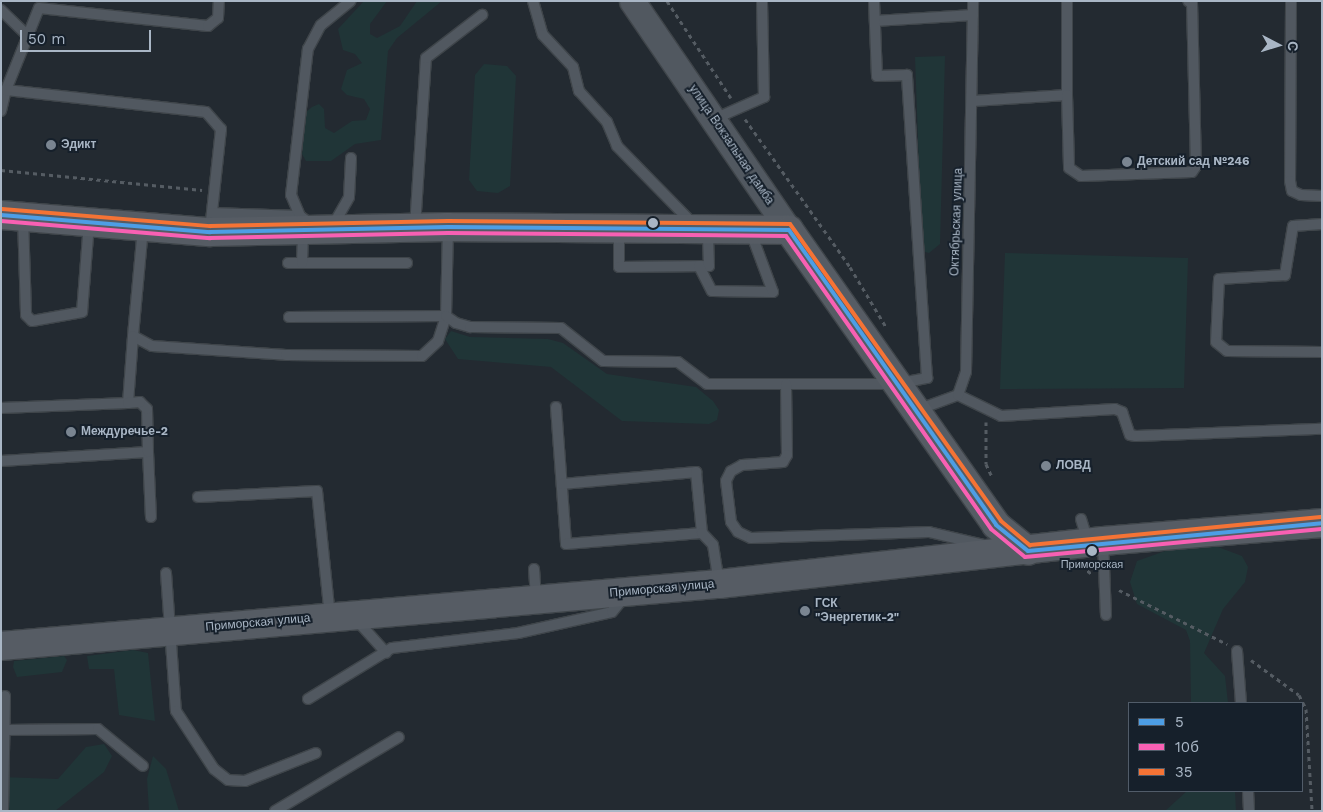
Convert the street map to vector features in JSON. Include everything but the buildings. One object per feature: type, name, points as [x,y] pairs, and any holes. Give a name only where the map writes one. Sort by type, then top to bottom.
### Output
[{"type":"main road","points":[[12,215],[143,228],[211,222],[415,228],[619,227],[789,230]]},
{"type":"main road","name":"улица Вокзальная дамба","points":[[789,230],[914,412],[996,525],[1018,552]]},
{"type":"main road","name":"Приморская улица","points":[[1,646],[719,584],[1018,552],[1091,534],[1322,523]]},
{"type":"street","name":"улица Вокзальная дамба","points":[[632,1],[789,230]]},
{"type":"lane","points":[[1,111],[6,90],[26,34],[38,8],[208,26],[218,18],[219,1]]},
{"type":"lane","points":[[313,226],[291,195],[308,49],[321,25],[351,1]]},
{"type":"lane","points":[[533,1],[543,35],[573,67],[579,92],[607,122],[617,146],[702,228],[709,266],[619,267],[619,227]]},
{"type":"lane","points":[[713,120],[764,97],[762,1]]},
{"type":"lane","points":[[289,317],[446,316],[470,327],[561,328],[603,361],[678,362],[707,384],[896,384],[926,378],[908,75],[877,76],[874,1]]},
{"type":"lane","name":"Октябрьская улица","points":[[958,395],[966,372],[973,101],[973,1]]},
{"type":"lane","points":[[1067,1],[1069,168],[1081,176],[1192,172],[1196,166],[1192,3],[1188,1]]},
{"type":"lane","points":[[1291,1],[1290,181],[1292,191],[1301,196],[1322,196]]},
{"type":"lane","points":[[1,10],[26,34]]},
{"type":"lane","points":[[415,228],[426,58],[482,15]]},
{"type":"lane","points":[[875,21],[973,15]]},
{"type":"lane","points":[[6,90],[206,112],[221,129],[211,222]]},
{"type":"lane","points":[[973,101],[1067,95]]},
{"type":"lane","points":[[302,263],[313,226],[349,197],[351,158]]},
{"type":"lane","points":[[12,215],[26,315],[32,320],[82,312],[89,224]]},
{"type":"lane","points":[[1322,224],[1293,226],[1285,275],[1219,279],[1216,342],[1227,351],[1322,352]]},
{"type":"lane","points":[[133,336],[162,347],[286,355],[422,356],[438,342],[446,316],[448,227]]},
{"type":"lane","points":[[128,403],[143,228]]},
{"type":"lane","points":[[699,266],[712,291],[773,292],[750,229]]},
{"type":"lane","points":[[288,263],[407,263]]},
{"type":"lane","points":[[786,384],[787,455],[783,462],[742,465],[731,470],[726,481],[731,522],[738,532],[751,538],[929,532],[1018,552]]},
{"type":"lane","points":[[914,412],[958,395],[1001,416],[1115,409],[1122,412],[1130,436],[1322,429]]},
{"type":"lane","points":[[1,408],[140,402],[148,409],[151,517]]},
{"type":"lane","points":[[556,407],[566,544],[702,533]]},
{"type":"lane","points":[[1,461],[148,452]]},
{"type":"lane","points":[[562,484],[696,472],[702,533],[713,545],[719,584]]},
{"type":"lane","points":[[198,497],[317,491],[330,617]]},
{"type":"lane","points":[[1091,534],[1106,615]]},
{"type":"lane","points":[[534,569],[536,600]]},
{"type":"lane","points":[[166,573],[172,631],[170,660],[176,711],[214,769],[228,780],[245,781],[316,753]]},
{"type":"lane","points":[[308,699],[392,648],[518,633],[612,612],[627,592]]},
{"type":"lane","points":[[360,614],[362,626],[386,653]]},
{"type":"lane","points":[[1237,651],[1241,702]]},
{"type":"lane","points":[[3,811],[6,730],[5,696]]},
{"type":"lane","points":[[6,730],[98,729],[143,766]]},
{"type":"lane","points":[[274,811],[399,738]]},
{"type":"lane","points":[[1248,792],[1249,811]]},
{"type":"path","points":[[667,1],[738,110],[850,267],[889,331]]},
{"type":"path","points":[[1,170],[214,191]]},
{"type":"green space","points":[[364,1],[387,1],[370,24],[370,34],[377,38],[400,26],[417,1],[442,1],[397,38],[388,51],[381,140],[355,144],[331,161],[306,161],[302,154],[306,112],[312,107],[319,104],[324,109],[325,128],[334,133],[352,121],[366,120],[370,109],[364,99],[347,95],[341,89],[347,70],[362,63],[355,54],[343,50],[338,29]]},
{"type":"green space","points":[[945,56],[940,244],[929,253],[922,251],[915,57]]},
{"type":"green space","points":[[484,64],[507,66],[516,76],[510,186],[498,193],[477,191],[469,180],[475,75]]},
{"type":"green space","points":[[1005,253],[1188,258],[1184,388],[1000,389]]},
{"type":"green space","points":[[451,331],[470,337],[548,339],[563,343],[607,374],[696,387],[713,401],[719,410],[717,420],[709,424],[622,421],[551,367],[458,359],[445,339]]},
{"type":"green space","points":[[1182,545],[1218,547],[1242,556],[1248,567],[1245,582],[1223,609],[1204,653],[1225,676],[1228,702],[1191,702],[1190,641],[1186,630],[1137,604],[1130,582],[1137,561]]},
{"type":"green space","points":[[133,650],[148,653],[155,721],[119,715],[114,669],[89,669],[87,656]]},
{"type":"green space","points":[[64,656],[67,660],[62,672],[17,677],[13,667],[14,661]]},
{"type":"green space","points":[[104,744],[112,756],[104,772],[55,811],[1,811],[1,777],[58,779],[86,747]]},
{"type":"green space","points":[[153,756],[166,769],[179,811],[149,811],[147,779]]},
{"type":"green space","points":[[1186,792],[1235,792],[1236,811],[1165,811]]},
{"type":"transit line","name":"35","points":[[2,209],[210,226],[448,221],[790,224],[1001,521],[1030,545],[1321,517]]},
{"type":"transit line","name":"5","points":[[1,215],[210,232],[448,227],[789,230]]},
{"type":"transit line","name":"10б","points":[[1,221],[210,238],[448,233],[786,236],[991,529],[1025,557],[1322,529]]},
{"type":"transit line","name":"5","points":[[789,230],[996,525],[1028,551]]},
{"type":"transit line","name":"5","points":[[1028,551],[1322,523]]},
{"type":"place","name":"Эдикт","points":[[51,145]]},
{"type":"place","name":"Детский сад №246","points":[[1127,162]]},
{"type":"place","name":"Междуречье-2","points":[[71,432]]},
{"type":"place","name":"ЛОВД","points":[[1046,466]]},
{"type":"place","name":"Приморская","points":[[1092,551]]},
{"type":"place","name":"ГСК \"Энергетик-2\"","points":[[805,611]]}]
